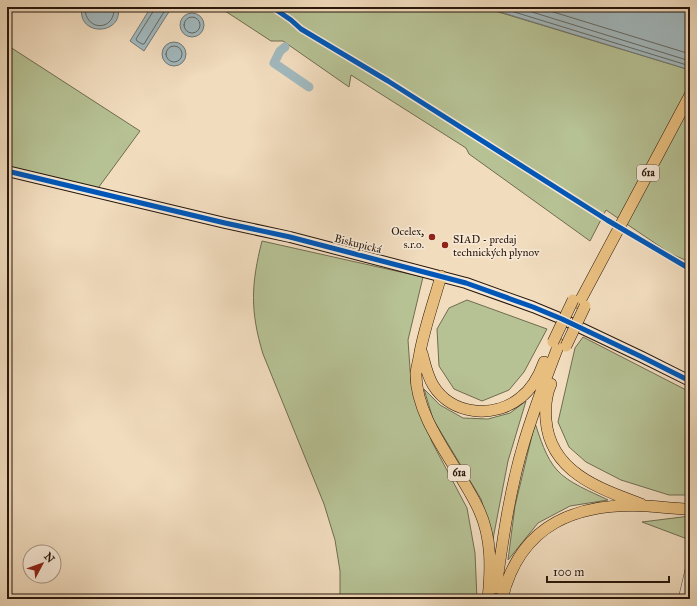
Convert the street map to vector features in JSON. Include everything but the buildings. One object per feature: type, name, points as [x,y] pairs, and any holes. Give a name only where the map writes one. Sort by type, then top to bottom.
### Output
[{"type":"main road","name":"61a","points":[[607,252],[616,231],[690,95]]},
{"type":"main road","name":"61a","points":[[495,599],[502,541],[517,471],[535,407],[559,344],[579,303],[607,252],[690,110]]},
{"type":"main road","name":"61a","points":[[441,276],[424,332],[416,373],[418,389],[428,421],[470,492],[485,527],[490,560],[488,599]]},
{"type":"main road","name":"61a","points":[[421,350],[427,372],[434,386],[444,397],[456,405],[482,412],[508,406],[520,398],[539,375],[559,344]]},
{"type":"main road","name":"61a","points":[[559,344],[546,401],[545,412],[546,428],[556,452],[574,472],[586,480],[611,493],[648,506]]},
{"type":"main road","name":"61a","points":[[502,599],[510,571],[516,560],[527,546],[539,534],[554,523],[570,515],[588,509],[648,506],[690,509]]},
{"type":"street","name":"Biskupická","points":[[7,171],[290,237],[466,283],[533,307],[589,331],[690,381]]},
{"type":"street","points":[[682,599],[690,565]]},
{"type":"green space","points":[[219,7],[482,7],[690,70],[690,262],[671,254],[606,210],[590,241],[469,154],[466,148],[351,75],[349,87],[283,41],[271,41]]},
{"type":"green space","points":[[7,45],[140,131],[93,195],[7,172]]},
{"type":"green space","points":[[262,241],[423,277],[408,340],[411,383],[432,442],[467,508],[475,553],[477,599],[340,599],[340,571],[335,540],[324,504],[263,354],[259,339],[254,311],[254,284]]},
{"type":"green space","points":[[467,300],[547,329],[524,372],[509,390],[482,401],[454,389],[439,366],[437,329],[449,308]]},
{"type":"green space","points":[[583,337],[690,392],[690,495],[669,495],[621,480],[586,462],[569,447],[558,422],[575,348]]},
{"type":"green space","points":[[424,389],[440,405],[463,418],[488,419],[510,413],[526,401],[508,461],[493,539],[481,499],[433,419]]},
{"type":"green space","points":[[535,423],[547,454],[557,470],[567,479],[608,500],[570,506],[538,523],[508,560],[515,506]]},
{"type":"green space","points":[[690,516],[690,540],[642,522]]},
{"type":"water","points":[[82,7],[118,7],[118,17],[108,28],[92,28],[86,24],[82,17]]},
{"type":"water","points":[[151,7],[172,7],[144,51],[130,41]]},
{"type":"water","points":[[484,7],[690,7],[690,70]]},
{"type":"water","points":[[192,13],[197,14],[203,20],[203,30],[197,36],[192,37],[187,36],[181,30],[180,25],[181,20],[187,14]]},
{"type":"water","points":[[174,42],[179,43],[185,49],[185,59],[179,65],[174,66],[169,65],[163,59],[162,54],[163,49],[169,43]]},
{"type":"waterway","points":[[285,47],[280,51],[274,63],[309,87]]},
{"type":"cycle path","points":[[272,7],[301,29],[388,81],[607,220],[690,269]]},
{"type":"cycle path","points":[[7,171],[290,237],[466,283],[562,319],[690,381]]},
{"type":"place","name":"Ocelex, s.r.o.","points":[[432,237]]},
{"type":"place","name":"SIAD - predaj technických plynov","points":[[445,245]]}]
